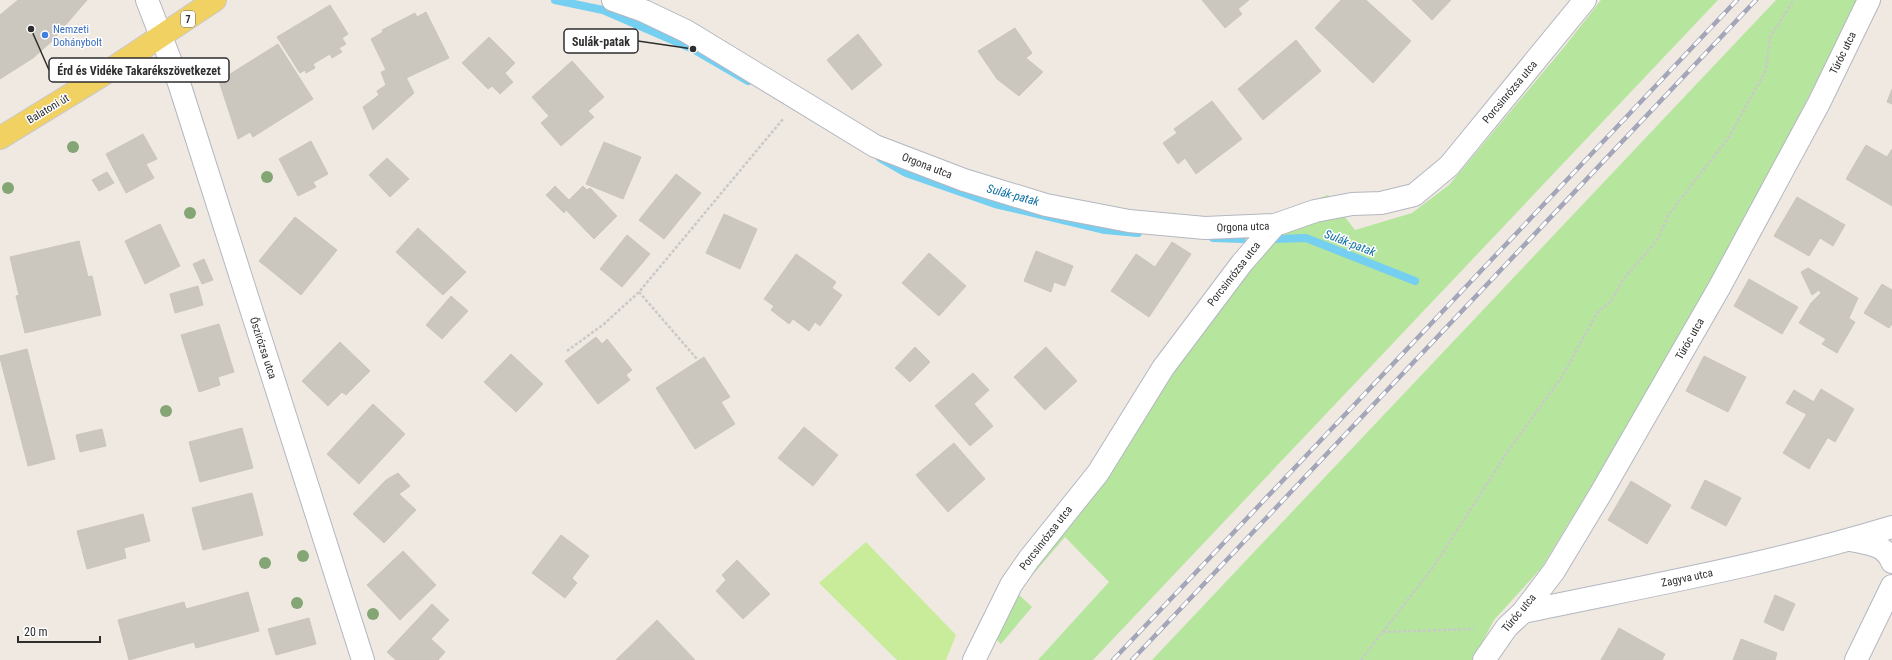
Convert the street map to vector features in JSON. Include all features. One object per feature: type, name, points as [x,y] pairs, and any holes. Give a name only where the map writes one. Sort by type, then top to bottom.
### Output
[{"type":"main road","name":"Balatoni út","points":[[0,138],[71,95],[215,0]]},
{"type":"street","name":"Őszirózsa utca","points":[[147,0],[179,84],[363,660]]},
{"type":"street","name":"Orgona utca","points":[[613,0],[644,11],[686,31],[875,146],[964,180],[1046,205],[1129,221],[1205,228],[1275,225]]},
{"type":"street","name":"Porcsinrózsa utca","points":[[974,660],[1011,584],[1028,559],[1098,473],[1162,368],[1242,263],[1275,225],[1315,211],[1352,204],[1381,203],[1414,195],[1449,166],[1585,0]]},
{"type":"street","name":"Túróc utca","points":[[1484,660],[1507,627],[1522,612],[1554,571],[1719,288],[1819,104],[1868,0]]},
{"type":"street","name":"Zagyva utca","points":[[1522,612],[1712,573],[1850,540],[1892,527]]},
{"type":"street","name":"Zagyva utca","points":[[1850,540],[1878,545],[1889,555],[1892,562]]},
{"type":"street","points":[[1856,660],[1892,586]]},
{"type":"path","points":[[1361,660],[1434,566],[1508,451],[1561,378],[1597,313],[1612,300],[1622,281],[1656,240],[1669,214],[1729,137],[1766,70],[1770,37],[1794,0]]},
{"type":"path","points":[[567,351],[604,324],[639,292],[778,126]]},
{"type":"path","points":[[639,292],[697,359]]},
{"type":"path","points":[[1383,632],[1507,627]]},
{"type":"green space","points":[[1601,0],[1718,0],[1093,660],[1038,660],[1109,582],[1065,537],[1017,593],[1032,607],[1001,644],[993,636],[1022,576],[1271,216],[1328,195],[1355,230],[1412,213],[1449,185],[1565,46]]},
{"type":"green space","points":[[1776,0],[1858,0],[1742,227],[1684,334],[1542,567],[1494,620],[1473,660],[1152,660]]},
{"type":"green space","points":[[866,542],[956,635],[946,660],[897,660],[819,583]]},
{"type":"building","points":[[18,0],[87,0],[51,42],[33,58],[0,79],[0,15]]},
{"type":"building","points":[[1202,0],[1249,0],[1238,9],[1242,14],[1225,28]]},
{"type":"building","points":[[1341,0],[1366,0],[1411,41],[1373,83],[1315,28]]},
{"type":"building","points":[[1412,0],[1451,0],[1432,20]]},
{"type":"building","points":[[330,5],[348,34],[342,38],[346,44],[339,48],[342,52],[332,58],[330,54],[313,64],[315,68],[306,73],[305,70],[300,73],[277,37]]},
{"type":"building","points":[[426,12],[449,58],[406,78],[382,30],[415,13],[417,17]]},
{"type":"building","points":[[1015,28],[1032,53],[1026,58],[1043,72],[1019,96],[997,79],[978,51]]},
{"type":"building","points":[[383,32],[414,93],[373,130],[363,107],[379,95],[377,91],[386,85],[381,72],[386,70],[371,39]]},
{"type":"building","points":[[858,34],[882,65],[852,90],[827,60]]},
{"type":"building","points":[[489,37],[515,63],[505,73],[513,82],[500,94],[492,86],[488,89],[462,63]]},
{"type":"building","points":[[1296,40],[1321,71],[1263,120],[1238,89]]},
{"type":"building","points":[[278,44],[313,99],[253,137],[250,132],[238,139],[219,81]]},
{"type":"building","points":[[572,61],[604,97],[588,111],[594,117],[561,146],[541,123],[549,116],[532,97]]},
{"type":"building","points":[[1892,89],[1892,104],[1887,102]]},
{"type":"building","points":[[1212,101],[1242,139],[1196,174],[1185,158],[1178,164],[1163,143],[1177,133],[1174,129]]},
{"type":"building","points":[[143,134],[157,159],[146,164],[154,178],[126,193],[106,154]]},
{"type":"building","points":[[311,141],[328,174],[313,182],[316,187],[298,196],[279,159]]},
{"type":"building","points":[[604,142],[641,157],[623,199],[586,184]]},
{"type":"building","points":[[1866,145],[1887,157],[1892,149],[1892,206],[1846,179]]},
{"type":"building","points":[[387,158],[409,179],[390,197],[369,175]]},
{"type":"building","points":[[107,172],[114,183],[99,191],[92,180]]},
{"type":"building","points":[[676,174],[701,193],[664,239],[639,220]]},
{"type":"building","points":[[555,186],[569,200],[583,186],[587,190],[590,188],[617,216],[594,239],[566,210],[564,213],[546,195]]},
{"type":"building","points":[[1797,197],[1845,225],[1833,246],[1820,238],[1809,256],[1774,236]]},
{"type":"building","points":[[724,214],[757,229],[740,269],[706,253]]},
{"type":"building","points":[[295,217],[337,250],[301,295],[259,261]]},
{"type":"building","points":[[160,224],[180,266],[145,284],[125,241]]},
{"type":"building","points":[[418,228],[466,272],[443,295],[396,252]]},
{"type":"building","points":[[627,235],[650,254],[622,287],[600,269]]},
{"type":"building","points":[[79,241],[88,277],[92,276],[101,315],[25,333],[16,296],[19,295],[10,257]]},
{"type":"building","points":[[1172,242],[1191,254],[1149,317],[1111,291],[1136,254],[1155,267]]},
{"type":"building","points":[[1036,251],[1073,266],[1065,286],[1054,282],[1051,292],[1024,281]]},
{"type":"building","points":[[929,253],[966,286],[939,316],[902,283]]},
{"type":"building","points":[[796,254],[836,282],[832,288],[842,295],[820,326],[815,322],[809,331],[793,319],[789,324],[771,310],[774,306],[764,299]]},
{"type":"building","points":[[204,259],[213,280],[202,284],[193,264]]},
{"type":"building","points":[[1808,268],[1858,298],[1849,318],[1840,313],[1837,318],[1811,303],[1821,293],[1819,290],[1812,295],[1801,272]]},
{"type":"building","points":[[1749,279],[1798,307],[1782,334],[1734,306]]},
{"type":"building","points":[[1882,284],[1892,290],[1892,324],[1889,328],[1864,313]]},
{"type":"building","points":[[198,286],[203,305],[175,313],[170,294]]},
{"type":"building","points":[[451,296],[468,311],[442,339],[426,325]]},
{"type":"building","points":[[1811,303],[1837,318],[1840,313],[1855,322],[1837,353],[1822,344],[1826,339],[1799,323]]},
{"type":"building","points":[[219,324],[234,372],[218,377],[220,385],[199,392],[181,335]]},
{"type":"building","points":[[596,337],[602,344],[607,339],[632,370],[626,375],[630,380],[598,404],[565,361]]},
{"type":"building","points":[[340,342],[370,371],[346,395],[342,392],[328,406],[302,381]]},
{"type":"building","points":[[915,347],[930,362],[910,382],[895,368]]},
{"type":"building","points":[[1046,347],[1077,381],[1045,410],[1014,377]]},
{"type":"building","points":[[27,349],[55,459],[28,466],[0,358],[0,356]]},
{"type":"building","points":[[511,354],[543,384],[516,412],[484,382]]},
{"type":"building","points":[[1704,356],[1746,377],[1728,412],[1686,391]]},
{"type":"building","points":[[704,357],[730,397],[721,402],[735,424],[695,449],[656,388]]},
{"type":"building","points":[[973,373],[989,390],[974,404],[993,426],[970,446],[935,406]]},
{"type":"building","points":[[1821,389],[1854,409],[1835,442],[1802,422]]},
{"type":"building","points":[[1794,390],[1814,402],[1806,414],[1786,403]]},
{"type":"building","points":[[373,404],[405,434],[359,484],[327,454]]},
{"type":"building","points":[[1802,422],[1828,437],[1809,469],[1783,453]]},
{"type":"building","points":[[804,427],[838,455],[813,486],[778,458]]},
{"type":"building","points":[[242,428],[253,468],[200,482],[189,442]]},
{"type":"building","points":[[102,429],[106,446],[80,452],[76,435]]},
{"type":"building","points":[[954,443],[985,479],[948,512],[916,475]]},
{"type":"building","points":[[398,473],[410,486],[399,494],[416,510],[384,543],[353,514],[386,480]]},
{"type":"building","points":[[1705,480],[1741,498],[1726,526],[1691,508]]},
{"type":"building","points":[[1631,481],[1671,505],[1647,544],[1608,520]]},
{"type":"building","points":[[252,493],[263,535],[203,550],[192,508]]},
{"type":"building","points":[[143,514],[150,541],[124,548],[126,558],[87,569],[77,531]]},
{"type":"building","points":[[561,535],[589,556],[572,578],[577,583],[565,598],[532,573]]},
{"type":"building","points":[[403,551],[436,585],[400,620],[367,585]]},
{"type":"building","points":[[737,560],[770,594],[743,619],[716,591],[726,580],[722,575]]},
{"type":"building","points":[[248,592],[259,631],[196,648],[194,642],[129,660],[118,620],[184,602],[186,609]]},
{"type":"building","points":[[1775,595],[1795,604],[1783,631],[1764,622]]},
{"type":"building","points":[[432,604],[449,620],[431,639],[445,652],[438,660],[396,660],[387,652]]},
{"type":"building","points":[[309,618],[316,644],[276,655],[268,629]]},
{"type":"building","points":[[657,620],[695,660],[616,660]]},
{"type":"building","points":[[1619,628],[1665,654],[1662,660],[1601,660]]},
{"type":"building","points":[[1741,639],[1777,653],[1775,660],[1733,660]]},
{"type":"waterway","name":"Sulák-patak","points":[[555,0],[603,10],[693,49],[748,81]]},
{"type":"waterway","name":"Sulák-patak","points":[[880,158],[906,173],[995,204],[1105,230],[1138,233]]},
{"type":"waterway","name":"Sulák-patak","points":[[1213,238],[1242,239]]},
{"type":"waterway","name":"Sulák-patak","points":[[1275,239],[1306,238],[1415,281]]},
{"type":"railway","points":[[1113,660],[1737,0]]},
{"type":"railway","points":[[1132,660],[1756,0]]},
{"type":"place","name":"Érd és Vidéke Takarékszövetkezet","points":[[31,29]]},
{"type":"place","name":"Nemzeti Dohánybolt","points":[[45,35]]},
{"type":"place","name":"Sulák-patak","points":[[693,49]]}]
